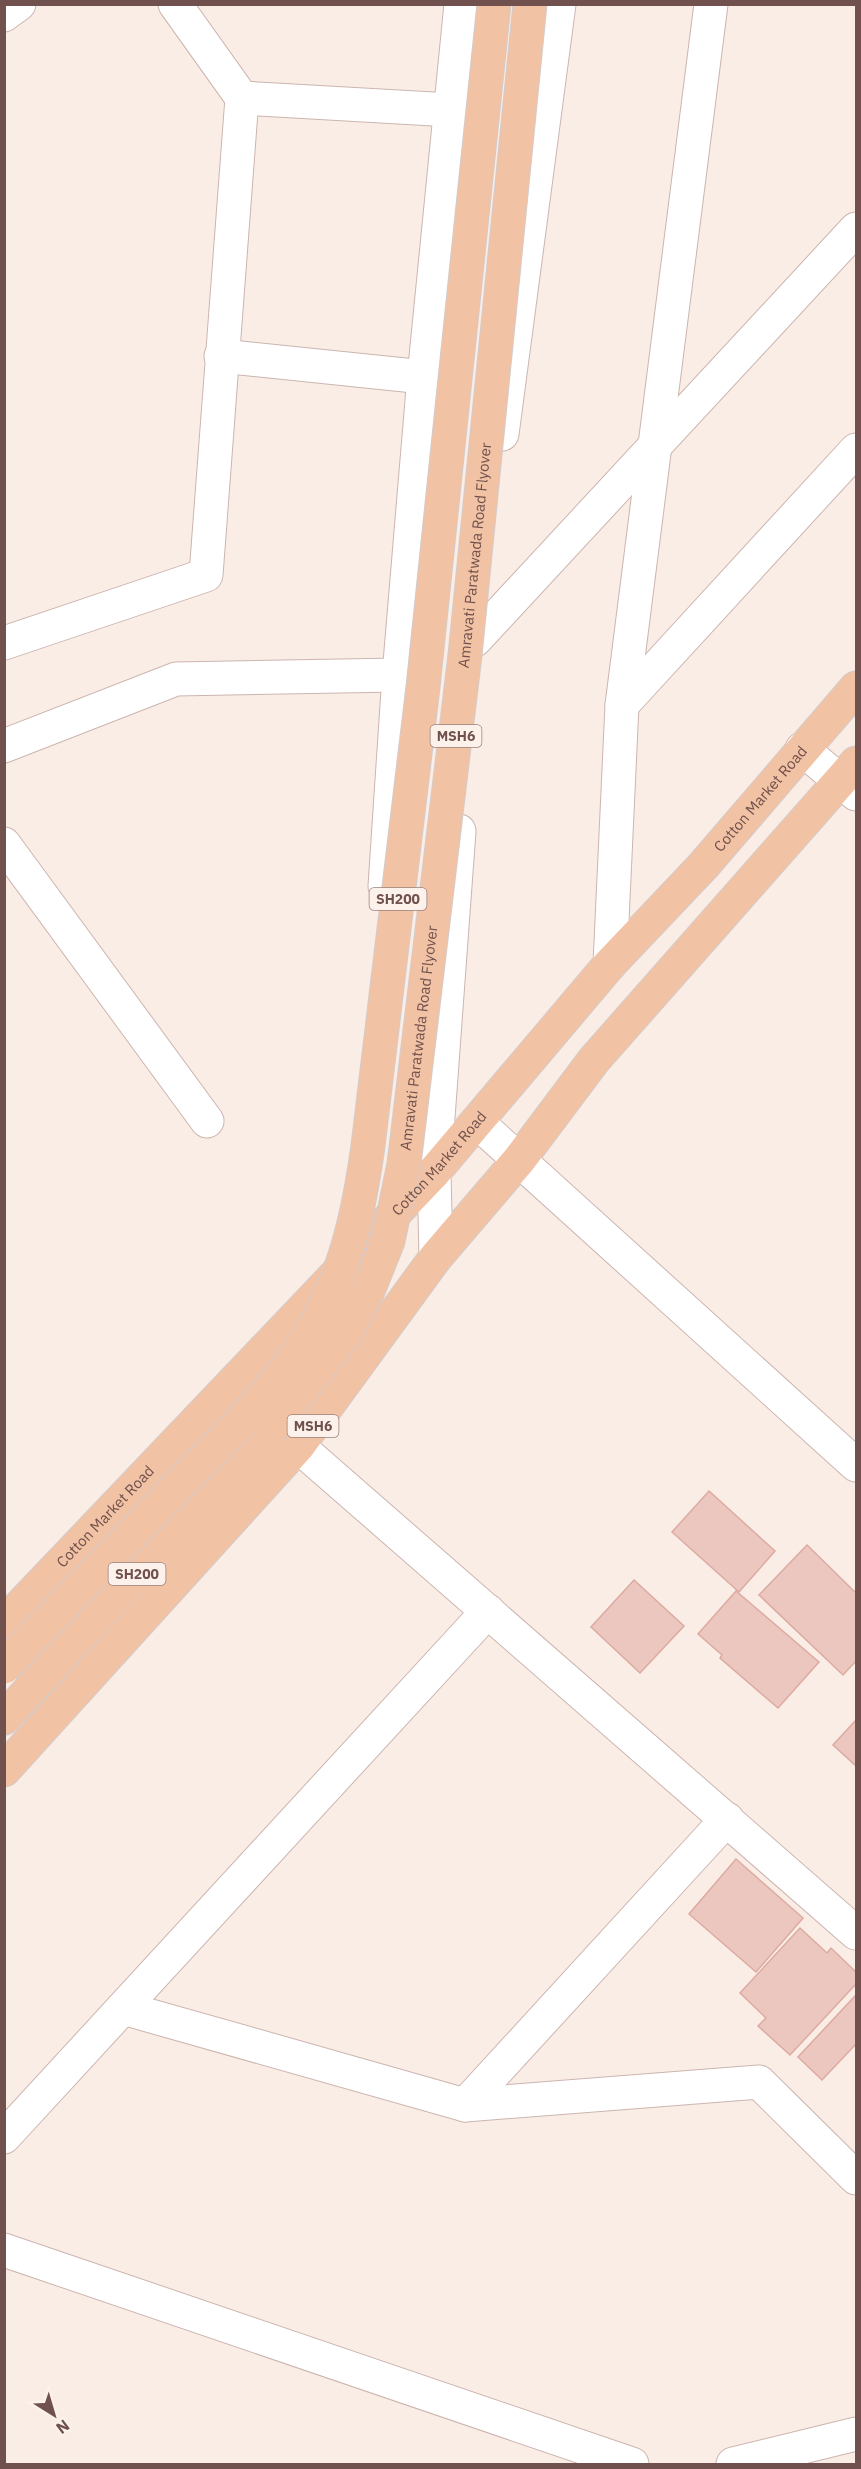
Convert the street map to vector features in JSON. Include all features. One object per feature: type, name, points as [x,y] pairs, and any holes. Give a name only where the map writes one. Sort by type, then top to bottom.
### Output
[{"type":"main road","name":"SH200","points":[[4,1667],[253,1409],[304,1345],[330,1296],[350,1240],[362,1189],[368,1146],[423,687],[494,4]]},
{"type":"main road","name":"Amravati Paratwada Road Flyover","points":[[4,1718],[284,1438],[348,1330],[368,1291],[388,1241],[404,1164],[465,655],[530,4]]},
{"type":"main road","name":"Cotton Market Road","points":[[4,1623],[434,1172],[610,964],[703,866],[856,688]]},
{"type":"main road","name":"MSH6","points":[[4,1770],[284,1438],[379,1337],[436,1257],[519,1160],[594,1060],[852,779]]},
{"type":"street","points":[[4,15],[19,4]]},
{"type":"street","points":[[4,643],[206,575],[242,98],[175,4]]},
{"type":"street","points":[[379,1337],[375,1233],[375,1036],[399,675],[424,377],[460,4]]},
{"type":"street","points":[[436,1257],[434,1172],[449,946],[475,640],[559,4]]},
{"type":"street","points":[[610,964],[622,705],[711,4]]},
{"type":"street","points":[[242,98],[451,110]]},
{"type":"street","points":[[475,640],[653,450],[855,221]]},
{"type":"street","points":[[221,356],[424,377]]},
{"type":"street","points":[[622,705],[856,450]]},
{"type":"street","points":[[4,746],[176,679],[399,675]]},
{"type":"street","points":[[802,750],[852,779]]},
{"type":"street","points":[[4,844],[207,1121]]},
{"type":"street","points":[[477,1122],[856,1465]]},
{"type":"street","points":[[284,1438],[488,1611],[856,1932]]},
{"type":"street","points":[[4,2137],[488,1611]]},
{"type":"street","points":[[465,2105],[727,1819]]},
{"type":"street","points":[[123,2008],[465,2105],[759,2082],[856,2178]]},
{"type":"street","points":[[4,2250],[632,2464]]},
{"type":"street","points":[[733,2464],[856,2434]]},
{"type":"building","points":[[709,1491],[775,1551],[739,1592],[672,1532]]},
{"type":"building","points":[[807,1545],[856,1593],[856,1661],[843,1675],[759,1595]]},
{"type":"building","points":[[634,1580],[684,1626],[640,1673],[591,1627]]},
{"type":"building","points":[[736,1591],[819,1662],[778,1708],[720,1658],[722,1655],[698,1634]]},
{"type":"building","points":[[856,1722],[856,1766],[833,1745]]},
{"type":"building","points":[[736,1859],[803,1918],[756,1972],[689,1914]]},
{"type":"building","points":[[800,1928],[827,1953],[831,1948],[856,1972],[856,1984],[790,2055],[758,2026],[766,2018],[740,1993]]},
{"type":"building","points":[[856,1995],[856,2044],[822,2080],[798,2057]]}]
